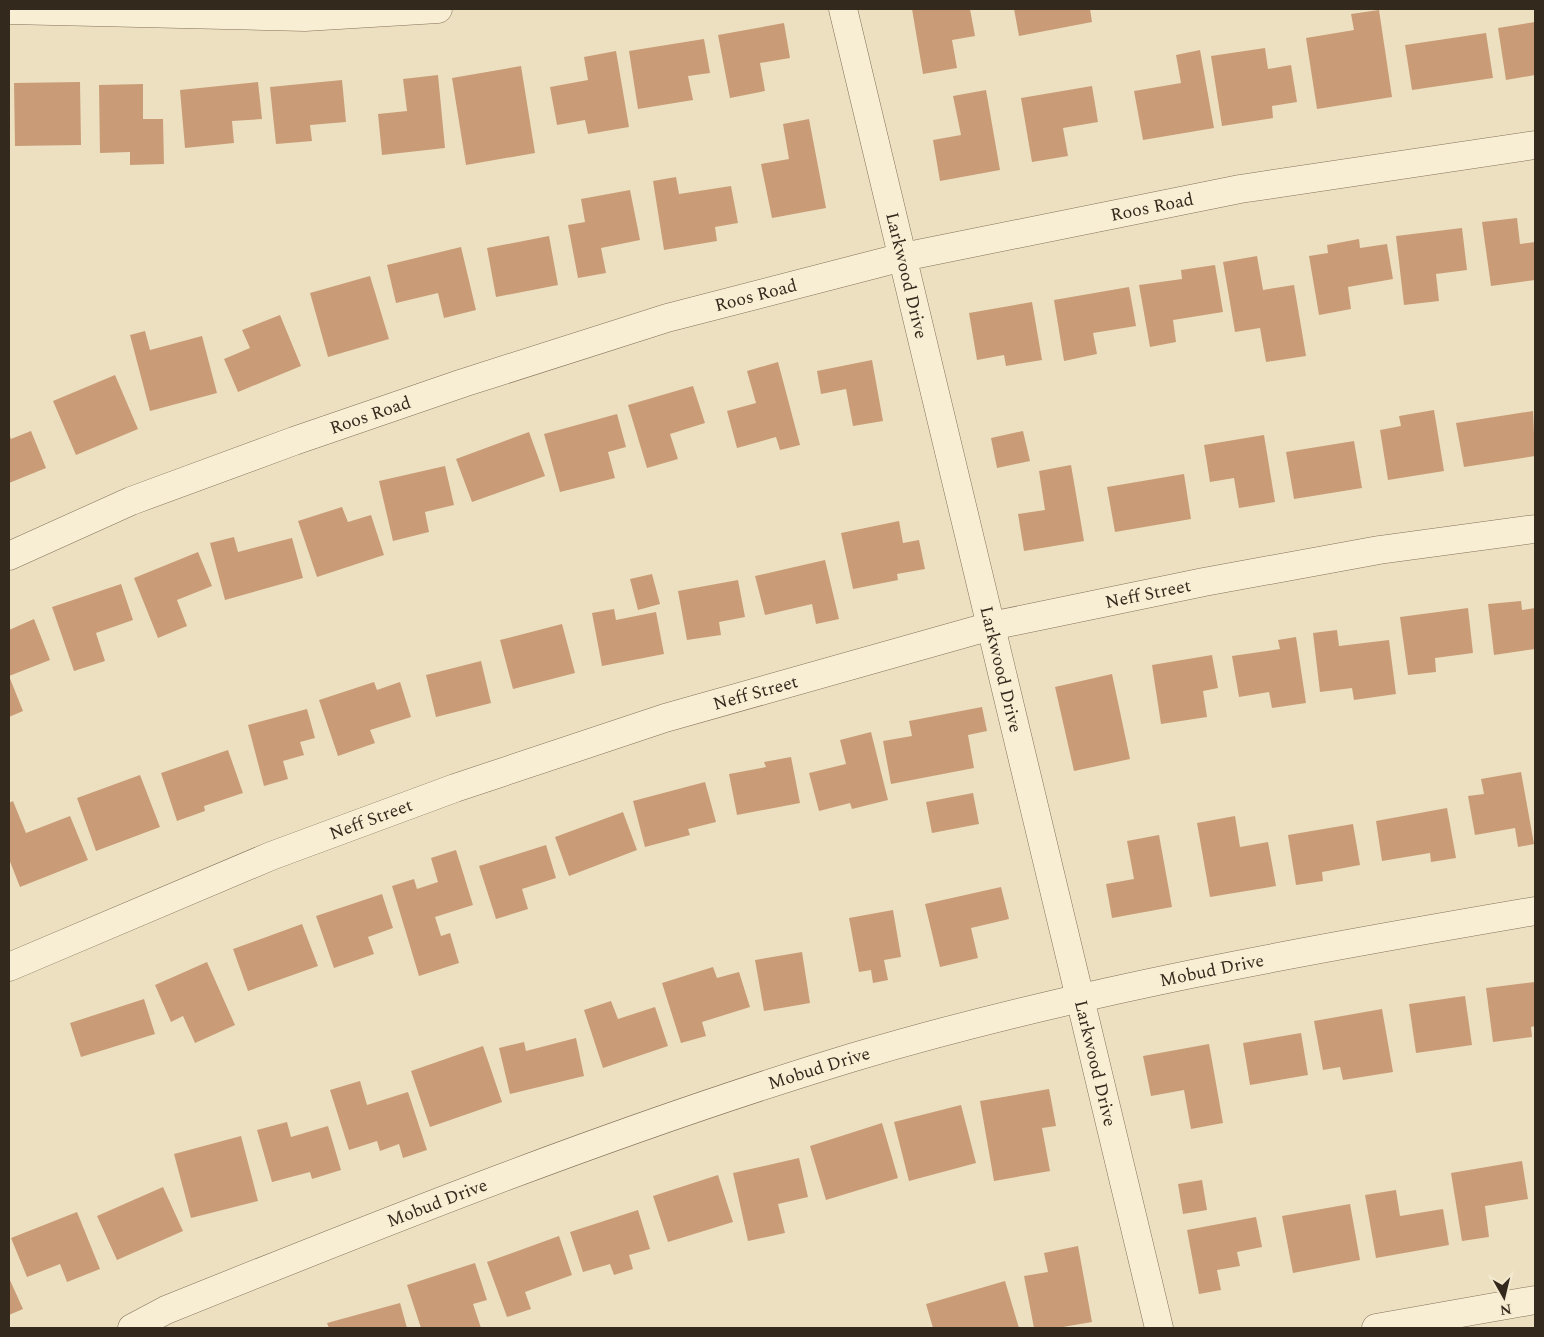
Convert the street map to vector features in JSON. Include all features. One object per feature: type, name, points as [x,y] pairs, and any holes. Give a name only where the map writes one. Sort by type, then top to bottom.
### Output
[{"type":"street","points":[[9,10],[305,17],[438,9]]},
{"type":"street","name":"Larkwood Drive","points":[[843,9],[1158,1328]]},
{"type":"street","name":"Roos Road","points":[[9,556],[131,501],[463,383],[667,318],[903,257],[1240,189],[1535,145]]},
{"type":"street","name":"Neff Street","points":[[9,967],[271,856],[455,788],[665,718],[991,626],[1204,582],[1380,550],[1535,530]]},
{"type":"street","name":"Mobud Drive","points":[[132,1328],[166,1310],[428,1204],[688,1111],[855,1057],[1080,998],[1398,934],[1535,911]]},
{"type":"street","points":[[1376,1328],[1535,1300]]},
{"type":"building","points":[[912,9],[970,9],[975,36],[952,40],[957,68],[923,74]]},
{"type":"building","points":[[1014,9],[1090,9],[1092,22],[1019,36]]},
{"type":"building","points":[[1379,10],[1392,97],[1317,109],[1306,38],[1354,30],[1351,14]]},
{"type":"building","points":[[1535,22],[1535,75],[1506,80],[1498,28]]},
{"type":"building","points":[[784,23],[790,58],[760,63],[765,91],[730,98],[718,35]]},
{"type":"building","points":[[1486,33],[1493,78],[1412,90],[1405,45]]},
{"type":"building","points":[[704,39],[710,73],[688,76],[693,100],[638,109],[629,51]]},
{"type":"building","points":[[1265,48],[1268,69],[1291,65],[1297,102],[1272,106],[1273,118],[1222,126],[1211,56]]},
{"type":"building","points":[[1200,50],[1214,128],[1143,140],[1134,91],[1181,83],[1176,55]]},
{"type":"building","points":[[616,51],[629,127],[588,134],[585,120],[557,125],[550,87],[588,80],[584,57]]},
{"type":"building","points":[[521,66],[535,153],[466,165],[452,78]]},
{"type":"building","points":[[438,75],[445,148],[382,155],[378,114],[407,111],[403,79]]},
{"type":"building","points":[[342,80],[346,122],[310,125],[312,141],[276,144],[270,87]]},
{"type":"building","points":[[80,82],[81,145],[15,146],[14,83]]},
{"type":"building","points":[[258,82],[262,119],[232,121],[234,143],[185,148],[180,90]]},
{"type":"building","points":[[143,84],[143,119],[163,119],[164,164],[130,165],[130,152],[100,153],[99,85]]},
{"type":"building","points":[[1092,86],[1098,122],[1063,128],[1068,156],[1032,162],[1021,98]]},
{"type":"building","points":[[986,90],[1000,170],[940,181],[933,140],[961,135],[953,96]]},
{"type":"building","points":[[809,119],[826,208],[772,218],[761,164],[789,159],[783,124]]},
{"type":"building","points":[[676,177],[679,194],[731,186],[738,223],[715,227],[717,241],[664,250],[653,181]]},
{"type":"building","points":[[630,190],[640,240],[601,248],[606,273],[578,278],[568,225],[585,222],[581,199]]},
{"type":"building","points":[[1517,218],[1520,244],[1535,242],[1535,280],[1491,286],[1482,222]]},
{"type":"building","points":[[1462,228],[1467,270],[1436,274],[1439,301],[1404,305],[1396,236]]},
{"type":"building","points":[[549,236],[558,285],[496,297],[487,248]]},
{"type":"building","points":[[1359,239],[1360,248],[1387,244],[1393,279],[1348,287],[1351,309],[1319,315],[1309,256],[1328,253],[1327,245]]},
{"type":"building","points":[[461,247],[476,310],[444,318],[438,293],[396,303],[387,265]]},
{"type":"building","points":[[1257,256],[1263,290],[1294,285],[1306,356],[1266,362],[1260,328],[1235,332],[1223,262]]},
{"type":"building","points":[[1215,265],[1223,312],[1173,320],[1176,342],[1150,347],[1139,285],[1182,279],[1181,270]]},
{"type":"building","points":[[370,276],[389,339],[328,357],[310,293]]},
{"type":"building","points":[[1129,287],[1136,326],[1093,333],[1097,354],[1064,361],[1054,300]]},
{"type":"building","points":[[1032,302],[1042,360],[1006,366],[1004,355],[977,360],[969,313]]},
{"type":"building","points":[[280,315],[301,366],[238,392],[224,359],[250,348],[242,330]]},
{"type":"building","points":[[145,331],[150,350],[202,336],[217,393],[150,411],[130,335]]},
{"type":"building","points":[[872,360],[883,421],[853,426],[846,389],[821,394],[817,371]]},
{"type":"building","points":[[778,362],[800,445],[780,450],[776,437],[737,448],[727,411],[756,403],[747,371]]},
{"type":"building","points":[[115,375],[138,429],[76,455],[53,401]]},
{"type":"building","points":[[693,386],[705,423],[670,434],[678,459],[647,468],[628,405]]},
{"type":"building","points":[[1434,410],[1444,471],[1388,480],[1380,430],[1401,426],[1399,416]]},
{"type":"building","points":[[1533,411],[1535,456],[1464,467],[1456,423]]},
{"type":"building","points":[[617,414],[626,447],[608,452],[615,478],[560,492],[544,434]]},
{"type":"building","points":[[31,431],[46,468],[9,483],[9,434],[11,439]]},
{"type":"building","points":[[1023,431],[1030,461],[997,468],[991,438]]},
{"type":"building","points":[[529,432],[545,476],[472,502],[456,459]]},
{"type":"building","points":[[1264,435],[1275,502],[1239,508],[1234,478],[1210,482],[1204,445]]},
{"type":"building","points":[[1354,441],[1362,488],[1294,499],[1286,452]]},
{"type":"building","points":[[1071,465],[1084,541],[1024,551],[1018,514],[1045,510],[1039,471]]},
{"type":"building","points":[[445,466],[454,505],[425,512],[429,532],[393,541],[379,481]]},
{"type":"building","points":[[1184,474],[1191,519],[1115,532],[1107,487]]},
{"type":"building","points":[[342,507],[348,522],[371,515],[384,555],[317,577],[298,521]]},
{"type":"building","points":[[899,521],[903,543],[919,540],[925,569],[897,574],[898,580],[853,589],[841,533]]},
{"type":"building","points":[[234,537],[238,552],[292,538],[303,578],[225,600],[210,543]]},
{"type":"building","points":[[198,552],[212,586],[177,600],[187,626],[158,638],[134,578]]},
{"type":"building","points":[[825,560],[839,619],[816,624],[812,604],[765,615],[755,576]]},
{"type":"building","points":[[652,574],[660,604],[638,610],[630,579]]},
{"type":"building","points":[[738,580],[745,617],[719,622],[721,635],[687,640],[678,591]]},
{"type":"building","points":[[121,584],[133,620],[96,633],[105,661],[74,671],[52,607]]},
{"type":"building","points":[[1521,601],[1522,610],[1535,608],[1535,649],[1494,655],[1488,604]]},
{"type":"building","points":[[1468,608],[1473,653],[1435,658],[1436,672],[1408,675],[1400,617]]},
{"type":"building","points":[[614,609],[616,620],[656,612],[664,654],[602,666],[592,613]]},
{"type":"building","points":[[34,619],[50,660],[9,676],[9,630]]},
{"type":"building","points":[[562,624],[575,673],[513,689],[500,640]]},
{"type":"building","points":[[1337,630],[1339,646],[1389,640],[1396,694],[1354,700],[1352,688],[1320,692],[1313,633]]},
{"type":"building","points":[[1296,637],[1306,703],[1272,708],[1269,692],[1239,697],[1232,656],[1280,649],[1278,640]]},
{"type":"building","points":[[1212,655],[1218,688],[1203,691],[1207,717],[1161,724],[1152,665]]},
{"type":"building","points":[[481,661],[491,703],[436,717],[426,675]]},
{"type":"building","points":[[1112,674],[1130,759],[1074,771],[1055,687]]},
{"type":"building","points":[[9,676],[23,711],[9,717]]},
{"type":"building","points":[[374,682],[377,690],[400,682],[411,717],[370,730],[375,743],[338,756],[319,700]]},
{"type":"building","points":[[982,707],[987,731],[968,735],[974,768],[891,784],[883,741],[912,736],[909,721]]},
{"type":"building","points":[[307,709],[315,738],[300,742],[304,755],[283,761],[288,779],[264,786],[248,725]]},
{"type":"building","points":[[871,732],[888,800],[852,809],[850,803],[819,811],[809,773],[846,764],[840,740]]},
{"type":"building","points":[[228,750],[243,793],[204,806],[205,811],[177,821],[161,773]]},
{"type":"building","points":[[791,757],[800,803],[737,815],[729,774],[766,767],[764,762]]},
{"type":"building","points":[[1521,772],[1534,844],[1518,847],[1515,828],[1475,835],[1468,796],[1484,794],[1481,779]]},
{"type":"building","points":[[140,775],[160,827],[96,851],[77,798]]},
{"type":"building","points":[[705,782],[716,822],[688,829],[690,835],[645,847],[633,801]]},
{"type":"building","points":[[973,793],[979,824],[932,833],[926,802]]},
{"type":"building","points":[[13,801],[26,833],[70,816],[88,860],[20,887],[9,859],[9,803]]},
{"type":"building","points":[[1447,808],[1456,858],[1431,862],[1430,853],[1382,861],[1376,821]]},
{"type":"building","points":[[623,812],[637,850],[569,876],[555,837]]},
{"type":"building","points":[[1235,816],[1240,847],[1268,842],[1276,886],[1210,897],[1197,823]]},
{"type":"building","points":[[1353,824],[1360,865],[1322,872],[1323,881],[1296,885],[1288,835]]},
{"type":"building","points":[[1159,835],[1172,907],[1112,918],[1106,884],[1134,879],[1127,841]]},
{"type":"building","points":[[546,845],[556,878],[522,889],[528,909],[496,919],[479,866]]},
{"type":"building","points":[[456,850],[473,905],[435,917],[441,936],[450,933],[459,963],[419,976],[392,886],[414,879],[417,889],[438,882],[431,858]]},
{"type":"building","points":[[1001,887],[1009,919],[971,928],[978,958],[940,967],[925,904]]},
{"type":"building","points":[[382,894],[393,928],[368,937],[374,954],[334,968],[316,916]]},
{"type":"building","points":[[893,910],[901,957],[884,960],[888,980],[873,983],[871,970],[859,972],[849,918]]},
{"type":"building","points":[[302,924],[318,966],[248,991],[233,949]]},
{"type":"building","points":[[802,952],[810,1003],[764,1011],[755,960]]},
{"type":"building","points":[[207,962],[235,1025],[195,1043],[183,1016],[171,1022],[155,985]]},
{"type":"building","points":[[713,967],[717,978],[739,972],[750,1007],[702,1022],[706,1036],[681,1043],[662,983]]},
{"type":"building","points":[[1535,982],[1535,1026],[1531,1027],[1532,1037],[1493,1042],[1486,988]]},
{"type":"building","points":[[1465,996],[1472,1045],[1416,1053],[1409,1004]]},
{"type":"building","points":[[144,999],[155,1034],[81,1057],[70,1023]]},
{"type":"building","points":[[611,1001],[618,1019],[655,1007],[668,1046],[603,1068],[584,1010]]},
{"type":"building","points":[[1382,1009],[1393,1072],[1343,1080],[1340,1067],[1323,1070],[1314,1021]]},
{"type":"building","points":[[1301,1033],[1308,1075],[1250,1085],[1243,1043]]},
{"type":"building","points":[[576,1038],[584,1076],[510,1094],[499,1048],[524,1042],[526,1051]]},
{"type":"building","points":[[1209,1044],[1223,1123],[1191,1129],[1184,1090],[1151,1096],[1143,1056]]},
{"type":"building","points":[[483,1046],[502,1102],[430,1127],[411,1071]]},
{"type":"building","points":[[360,1081],[367,1105],[408,1092],[427,1150],[403,1158],[399,1144],[380,1151],[377,1141],[349,1150],[330,1090]]},
{"type":"building","points":[[1049,1089],[1056,1126],[1042,1128],[1050,1171],[994,1181],[980,1101]]},
{"type":"building","points":[[961,1105],[976,1163],[909,1181],[894,1122]]},
{"type":"building","points":[[287,1122],[291,1137],[328,1126],[341,1170],[312,1179],[310,1172],[272,1182],[257,1130]]},
{"type":"building","points":[[882,1123],[898,1178],[826,1200],[810,1146]]},
{"type":"building","points":[[241,1136],[258,1201],[191,1218],[174,1154]]},
{"type":"building","points":[[799,1158],[808,1197],[778,1204],[785,1233],[748,1241],[733,1173]]},
{"type":"building","points":[[1522,1161],[1528,1199],[1485,1206],[1489,1237],[1462,1241],[1451,1173]]},
{"type":"building","points":[[718,1175],[733,1222],[668,1242],[653,1196]]},
{"type":"building","points":[[1202,1180],[1207,1210],[1183,1214],[1178,1184]]},
{"type":"building","points":[[163,1187],[183,1231],[117,1260],[97,1216]]},
{"type":"building","points":[[1396,1190],[1400,1216],[1443,1209],[1449,1245],[1376,1258],[1365,1195]]},
{"type":"building","points":[[1350,1204],[1360,1260],[1293,1273],[1282,1216]]},
{"type":"building","points":[[638,1210],[650,1249],[629,1255],[633,1269],[614,1275],[610,1264],[583,1272],[570,1232]]},
{"type":"building","points":[[77,1212],[100,1269],[67,1282],[60,1264],[27,1277],[11,1238]]},
{"type":"building","points":[[1256,1217],[1262,1247],[1237,1252],[1240,1266],[1217,1270],[1221,1290],[1199,1294],[1187,1230]]},
{"type":"building","points":[[559,1236],[572,1275],[525,1292],[531,1309],[507,1317],[487,1262]]},
{"type":"building","points":[[1078,1246],[1092,1322],[1057,1328],[1034,1328],[1024,1276],[1048,1272],[1044,1253]]},
{"type":"building","points":[[475,1263],[487,1300],[473,1304],[481,1328],[421,1328],[407,1285]]},
{"type":"building","points":[[9,1278],[23,1309],[9,1315]]},
{"type":"building","points":[[1005,1281],[1019,1328],[933,1328],[926,1304]]},
{"type":"building","points":[[400,1303],[407,1328],[329,1328],[327,1323]]}]
